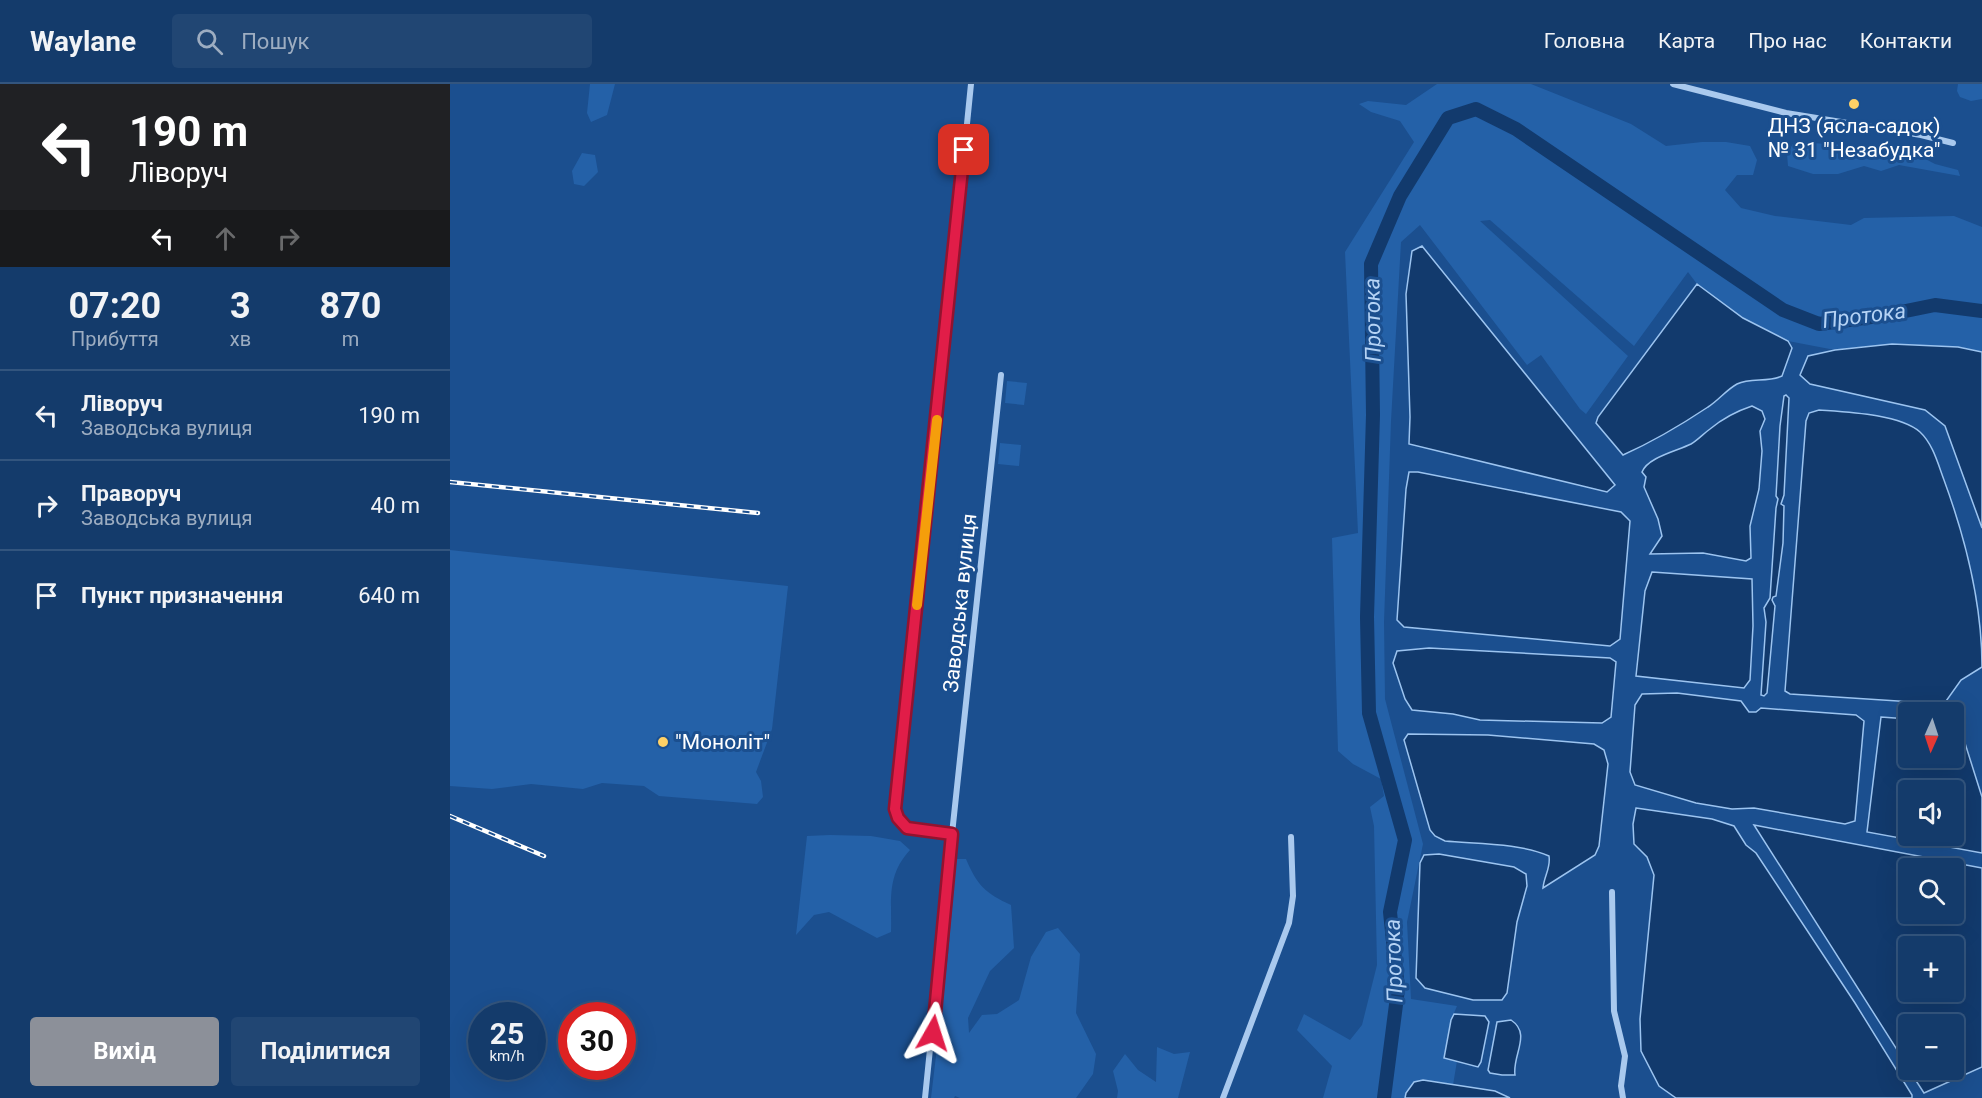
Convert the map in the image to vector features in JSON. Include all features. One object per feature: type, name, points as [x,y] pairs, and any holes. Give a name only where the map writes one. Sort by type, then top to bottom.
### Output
[{"type":"street","name":"Заводська вулиця","points":[[952,834],[907,828],[898,818],[895,809],[971,84]]},
{"type":"street","points":[[1673,84],[1786,114],[1921,135],[1953,144]]},
{"type":"street","name":"Заводська вулиця","points":[[925,1098],[1001,375]]},
{"type":"street","points":[[1223,1098],[1289,923],[1293,896],[1291,837]]},
{"type":"street","points":[[1612,892],[1614,1011],[1625,1056],[1621,1086],[1623,1098]]},
{"type":"shaded area","points":[[590,84],[615,84],[607,115],[591,122],[587,113]]},
{"type":"shaded area","points":[[1437,84],[1531,84],[1631,124],[1666,146],[1726,142],[1750,146],[1757,160],[1753,175],[1737,175],[1725,190],[1741,208],[1775,216],[1851,225],[1864,218],[1954,216],[1982,227],[1982,352],[1958,347],[1892,344],[1835,350],[1788,341],[1743,318],[1697,284],[1688,272],[1634,346],[1490,220],[1480,221],[1628,356],[1586,414],[1541,355],[1527,365],[1420,225],[1401,242],[1391,421],[1384,622],[1385,699],[1423,844],[1407,922],[1411,999],[1457,1006],[1451,1020],[1444,1058],[1457,1061],[1453,1085],[1423,1080],[1406,1093],[1405,1098],[1323,1098],[1332,1066],[1297,1030],[1304,1014],[1350,1040],[1362,1025],[1377,965],[1374,826],[1370,807],[1384,796],[1381,779],[1353,764],[1338,751],[1332,538],[1358,533],[1345,252],[1414,142],[1400,121],[1371,112],[1359,104],[1368,101],[1406,105]]},
{"type":"shaded area","points":[[1958,84],[1982,84],[1982,99],[1971,101],[1960,97],[1957,91]]},
{"type":"shaded area","points":[[1794,142],[1862,146],[1883,150],[1914,149],[1914,153],[1935,164],[1958,170],[1960,176],[1899,165],[1881,171],[1864,166],[1838,174],[1813,174],[1788,166],[1787,154]]},
{"type":"shaded area","points":[[582,153],[595,155],[598,172],[584,186],[574,184],[572,171]]},
{"type":"shaded area","points":[[1422,246],[1615,485],[1607,492],[1409,444],[1406,294],[1412,251]]},
{"type":"shaded area","points":[[1697,284],[1743,318],[1788,341],[1792,348],[1782,376],[1737,384],[1712,405],[1656,439],[1623,455],[1596,423],[1598,417]]},
{"type":"shaded area","points":[[1892,344],[1958,347],[1982,352],[1982,528],[1945,426],[1925,410],[1810,384],[1800,375],[1808,356],[1835,350]]},
{"type":"shaded area","points":[[1007,381],[1027,383],[1024,405],[1005,403]]},
{"type":"shaded area","points":[[1786,395],[1789,398],[1784,495],[1781,504],[1784,506],[1783,543],[1776,596],[1772,600],[1775,606],[1767,693],[1764,696],[1761,695],[1766,622],[1764,608],[1770,598],[1778,499],[1776,496],[1780,426]]},
{"type":"shaded area","points":[[1752,406],[1762,411],[1765,419],[1760,431],[1762,451],[1759,489],[1750,526],[1751,558],[1746,561],[1703,553],[1650,554],[1662,536],[1658,519],[1644,487],[1646,477],[1642,472],[1645,467],[1656,458],[1691,444],[1715,425]]},
{"type":"shaded area","points":[[1819,410],[1843,412],[1899,421],[1920,432],[1935,454],[1966,549],[1976,596],[1981,643],[1982,667],[1961,680],[1945,702],[1790,694],[1785,691],[1806,421],[1809,413]]},
{"type":"shaded area","points":[[1000,443],[1021,445],[1019,466],[998,464]]},
{"type":"shaded area","points":[[1409,472],[1621,512],[1630,521],[1620,639],[1610,646],[1404,627],[1397,620]]},
{"type":"shaded area","points":[[450,550],[788,586],[772,729],[756,772],[761,781],[763,797],[757,804],[659,796],[644,786],[602,783],[583,789],[531,784],[492,789],[450,786]]},
{"type":"shaded area","points":[[1652,572],[1752,579],[1753,626],[1750,680],[1744,688],[1636,676],[1645,591]]},
{"type":"shaded area","points":[[1429,648],[1610,658],[1616,662],[1611,717],[1602,723],[1480,720],[1453,714],[1412,710],[1405,699],[1393,663],[1397,651]]},
{"type":"shaded area","points":[[1677,693],[1741,701],[1749,712],[1756,712],[1761,708],[1856,715],[1864,721],[1855,821],[1845,824],[1754,808],[1732,809],[1696,803],[1635,785],[1630,772],[1635,705],[1642,694]]},
{"type":"shaded area","points":[[1881,717],[1898,718],[1898,768],[1964,768],[1964,740],[1982,797],[1982,853],[1944,846],[1964,846],[1964,780],[1898,780],[1898,838],[1867,832]]},
{"type":"shaded area","points":[[1408,734],[1488,735],[1594,744],[1604,750],[1608,764],[1599,846],[1595,855],[1543,888],[1549,856],[1512,846],[1445,841],[1435,836],[1430,830],[1404,740]]},
{"type":"shaded area","points":[[1636,808],[1712,819],[1734,826],[1746,845],[1756,853],[1855,1003],[1898,1072],[1898,1080],[1903,1080],[1912,1098],[1676,1098],[1659,1086],[1641,1051],[1640,1019],[1654,875],[1647,857],[1634,844],[1633,824]]},
{"type":"shaded area","points":[[1754,825],[1929,858],[1898,858],[1898,924],[1964,924],[1964,865],[1982,868],[1982,1067],[1964,1075],[1964,1014],[1898,1014],[1898,1051]]},
{"type":"shaded area","points":[[807,836],[871,836],[900,841],[910,850],[897,869],[894,879],[891,899],[891,932],[877,938],[829,912],[814,915],[796,935]]},
{"type":"shaded area","points":[[1439,854],[1514,867],[1526,874],[1527,886],[1517,922],[1507,993],[1502,1000],[1473,1000],[1425,988],[1416,978],[1420,863],[1424,855]]},
{"type":"shaded area","points":[[956,859],[966,859],[978,882],[1011,905],[1014,948],[990,971],[968,1018],[969,1033],[982,1015],[997,1014],[1019,1000],[1031,957],[1046,932],[1058,928],[1080,954],[1076,1013],[1096,1054],[1093,1074],[1076,1098],[960,1098],[955,1096],[954,1098],[931,1098],[948,955]]},
{"type":"shaded area","points":[[1454,1014],[1485,1016],[1489,1022],[1478,1067],[1444,1058]]},
{"type":"shaded area","points":[[1511,1020],[1517,1026],[1521,1038],[1515,1075],[1490,1073],[1488,1070],[1497,1022]]},
{"type":"shaded area","points":[[1157,1047],[1174,1054],[1190,1052],[1178,1098],[1117,1098],[1118,1091],[1113,1071],[1125,1054],[1138,1070],[1156,1082]]},
{"type":"shaded area","points":[[1423,1080],[1495,1091],[1510,1098],[1405,1098],[1414,1082]]},
{"type":"shaded area","points":[[1916,1080],[1953,1080],[1924,1093]]},
{"type":"waterway","name":"Протока","points":[[1384,1098],[1398,989],[1390,912],[1405,840],[1369,713],[1367,617],[1373,415],[1371,264],[1400,196],[1448,118],[1476,109],[1516,129],[1783,310],[1819,324],[1886,315],[1935,305],[1982,311]]},
{"type":"railway","points":[[450,482],[758,513]]},
{"type":"railway","points":[[450,816],[544,856]]},
{"type":"slow traffic","points":[[917,605],[937,420]]},
{"type":"place","name":"ДНЗ (ясла-садок) № 31 \"Незабудка\"","points":[[1854,104]]},
{"type":"place","name":"\"Моноліт\"","points":[[663,742]]},
{"type":"route","points":[[933,1033],[952,834],[907,828],[898,818],[895,809],[964,150]]}]
